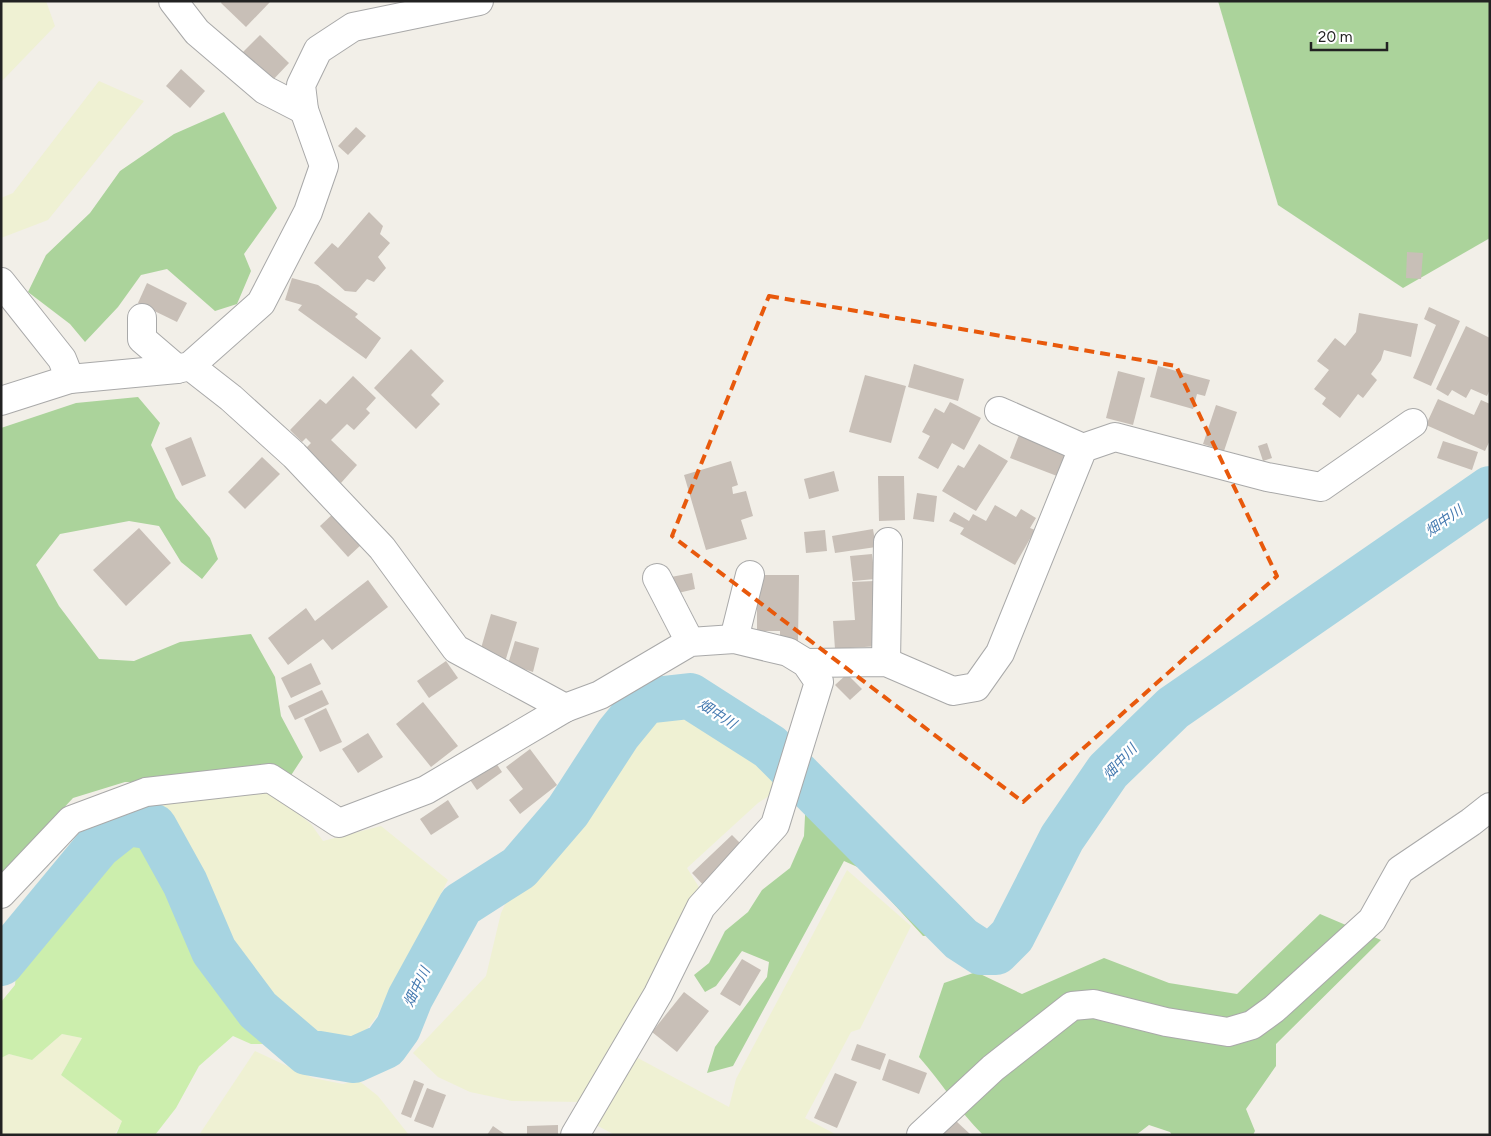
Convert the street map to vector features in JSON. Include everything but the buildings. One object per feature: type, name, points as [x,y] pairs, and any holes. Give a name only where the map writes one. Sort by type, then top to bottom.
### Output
[{"type":"street","points":[[173,1],[196,32],[265,90],[304,110]]},
{"type":"street","points":[[1,401],[70,379],[184,367],[260,303],[308,212],[324,166],[304,110],[301,85],[318,50],[353,27],[479,1]]},
{"type":"street","points":[[1,282],[62,359],[70,379]]},
{"type":"street","points":[[142,318],[142,339],[231,398],[301,462],[382,548],[456,649],[565,708]]},
{"type":"street","points":[[999,411],[1083,448],[1115,437],[1266,477],[1321,487],[1413,423]]},
{"type":"street","points":[[806,663],[886,662],[953,691],[976,687],[1000,653],[1083,448]]},
{"type":"street","points":[[886,662],[888,542]]},
{"type":"street","points":[[734,639],[750,575]]},
{"type":"street","points":[[657,578],[690,642]]},
{"type":"street","points":[[1,894],[71,820],[146,792],[270,778],[339,823],[426,790],[565,708],[600,695],[690,642],[734,639],[788,652],[806,663],[819,682],[775,825],[701,907],[658,994],[575,1135]]},
{"type":"street","points":[[921,1135],[993,1068],[1072,1006],[1094,1004],[1166,1022],[1228,1032],[1252,1025],[1274,1009],[1372,920],[1400,870],[1490,807]]},
{"type":"highlighted area","points":[[769,296],[1176,366],[1277,576],[1023,802],[672,536]]},
{"type":"green space","points":[[1,1],[46,1],[55,26],[1,82]]},
{"type":"green space","points":[[1218,1],[1490,1],[1490,238],[1403,288],[1278,205]]},
{"type":"green space","points":[[99,81],[144,101],[48,220],[1,238],[1,198],[13,193]]},
{"type":"green space","points":[[224,112],[277,208],[244,254],[251,271],[237,304],[215,311],[167,269],[141,275],[118,307],[85,342],[70,324],[28,292],[46,255],[90,213],[120,171],[174,134]]},
{"type":"green space","points":[[138,397],[160,423],[151,445],[176,498],[210,538],[218,559],[202,579],[181,562],[159,526],[129,521],[60,534],[36,565],[59,606],[99,659],[134,661],[180,642],[251,634],[275,677],[281,716],[303,757],[288,780],[169,783],[125,782],[73,798],[1,875],[1,428],[76,403]]},
{"type":"green space","points":[[692,710],[726,723],[766,750],[782,768],[781,788],[758,803],[687,868],[702,892],[657,981],[611,1045],[583,1102],[512,1101],[470,1092],[438,1077],[413,1053],[486,976],[501,913],[516,881],[585,820],[607,774],[639,723],[653,715]]},
{"type":"green space","points":[[268,790],[311,824],[323,841],[381,826],[448,880],[377,1016],[364,1033],[350,1041],[318,1040],[293,1024],[268,1003],[234,955],[178,843],[158,815],[168,795]]},
{"type":"green space","points":[[806,796],[950,934],[923,936],[862,869],[844,861],[733,1066],[707,1073],[715,1047],[767,977],[769,962],[742,951],[716,986],[705,992],[694,975],[709,963],[725,931],[748,912],[762,890],[790,868],[804,836]]},
{"type":"green space","points":[[127,831],[149,837],[225,982],[241,1007],[264,1032],[269,1044],[251,1044],[233,1036],[199,1066],[176,1108],[155,1135],[116,1135],[122,1121],[61,1075],[82,1038],[62,1034],[32,1060],[9,1054],[1,1058],[1,1002],[15,985],[18,955],[104,850]]},
{"type":"green space","points":[[847,870],[911,926],[860,1029],[851,1032],[805,1118],[837,1135],[615,1135],[596,1125],[636,1057],[729,1107],[736,1079]]},
{"type":"green space","points":[[1320,914],[1381,940],[1276,1044],[1276,1066],[1246,1109],[1255,1131],[1253,1135],[1172,1135],[1170,1132],[1149,1125],[1136,1135],[983,1135],[919,1057],[944,983],[976,972],[1022,994],[1104,958],[1169,983],[1237,994]]},
{"type":"green space","points":[[62,1034],[82,1038],[61,1075],[123,1121],[114,1135],[1,1135],[1,1058],[9,1054],[32,1060]]},
{"type":"green space","points":[[255,1051],[313,1078],[343,1084],[358,1080],[378,1096],[409,1135],[199,1135]]},
{"type":"waterway","name":"畑中川","points":[[1,963],[98,846],[127,823],[154,827],[185,883],[214,951],[258,1010],[307,1052],[354,1060],[385,1046],[398,1028],[410,998],[461,905],[519,868],[568,811],[618,734],[645,701],[690,696],[770,747],[961,939],[981,952],[996,952],[1012,936],[1062,838],[1108,771],[1173,708],[1490,489]]}]
